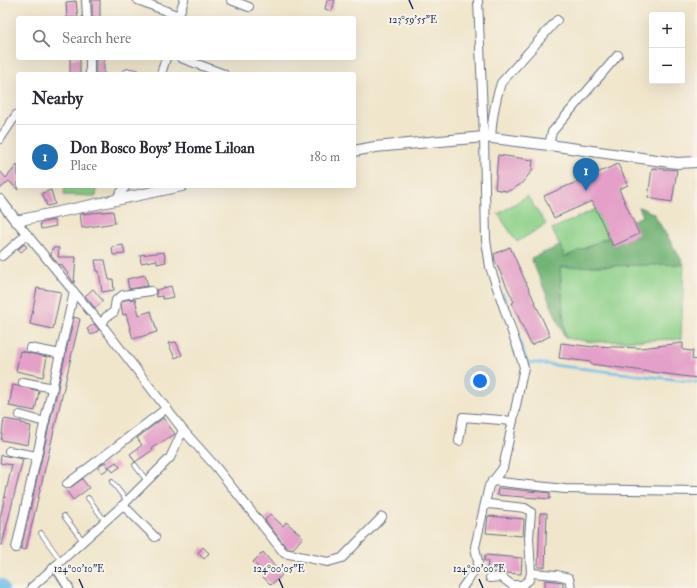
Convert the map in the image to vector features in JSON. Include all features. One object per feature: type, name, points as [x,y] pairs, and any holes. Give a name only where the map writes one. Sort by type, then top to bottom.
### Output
[{"type":"street","points":[[86,0],[88,16]]},
{"type":"street","points":[[138,0],[178,16]]},
{"type":"street","points":[[180,16],[184,0]]},
{"type":"street","points":[[231,0],[249,7]]},
{"type":"street","points":[[462,588],[477,567],[478,562],[475,547],[489,486],[503,468],[524,367],[490,267],[486,240],[487,138],[478,0]]},
{"type":"street","points":[[487,138],[501,83],[557,20]]},
{"type":"street","points":[[549,145],[552,132],[618,55]]},
{"type":"street","points":[[90,60],[90,72]]},
{"type":"street","points":[[162,72],[165,60]]},
{"type":"street","points":[[186,60],[219,72]]},
{"type":"street","points":[[0,139],[16,115]]},
{"type":"street","points":[[356,151],[375,147],[487,138],[677,163],[697,162]]},
{"type":"street","points":[[115,200],[124,188]]},
{"type":"street","points":[[16,221],[172,188]]},
{"type":"street","points":[[0,200],[284,553],[328,562],[342,558],[382,517]]},
{"type":"street","points":[[2,256],[27,234]]},
{"type":"street","points":[[102,325],[106,317],[114,312],[116,300],[123,295],[151,291]]},
{"type":"street","points":[[16,548],[74,292]]},
{"type":"street","points":[[30,348],[60,354]]},
{"type":"street","points":[[23,382],[53,388]]},
{"type":"street","points":[[67,484],[167,408]]},
{"type":"street","points":[[20,416],[45,422]]},
{"type":"street","points":[[459,441],[463,417],[513,421]]},
{"type":"street","points":[[31,588],[125,503],[170,458],[184,430]]},
{"type":"street","points":[[9,451],[37,456]]},
{"type":"street","points":[[492,481],[564,489],[697,491]]},
{"type":"street","points":[[125,503],[155,537]]},
{"type":"street","points":[[485,505],[490,504],[525,508],[531,512],[529,538],[531,573],[529,580],[522,585],[512,585],[501,578],[490,578]]},
{"type":"street","points":[[58,563],[69,588]]},
{"type":"street","points":[[531,573],[557,575],[569,578],[571,588]]},
{"type":"lane","points":[[136,465],[147,481]]},
{"type":"lane","points":[[112,482],[125,503]]},
{"type":"lane","points":[[88,498],[105,521]]},
{"type":"lane","points":[[64,516],[83,541]]},
{"type":"lane","points":[[41,533],[58,563]]},
{"type":"green space","points":[[65,188],[97,188],[96,196],[64,195]]},
{"type":"green space","points":[[527,196],[546,224],[517,242],[498,214]]},
{"type":"green space","points":[[639,207],[653,213],[684,264],[560,267],[565,338],[531,258],[560,246],[565,257],[609,237],[613,246],[639,235],[633,220],[643,216]]},
{"type":"green space","points":[[596,209],[609,237],[565,257],[552,229]]},
{"type":"green space","points":[[684,264],[681,339],[594,342],[565,338],[560,267]]},
{"type":"building","points":[[92,0],[100,0],[100,16],[92,16]]},
{"type":"building","points":[[327,0],[335,0],[332,11],[325,9]]},
{"type":"building","points":[[76,1],[78,16],[67,16],[66,2]]},
{"type":"building","points":[[70,60],[80,60],[80,72],[70,72]]},
{"type":"building","points":[[96,60],[104,60],[104,72],[96,72]]},
{"type":"building","points":[[498,155],[533,160],[532,171],[521,184],[511,190],[506,191],[495,189]]},
{"type":"building","points":[[618,164],[628,185],[619,189],[639,234],[613,246],[592,201],[554,218],[544,196]]},
{"type":"building","points":[[16,166],[16,188],[9,181],[0,189],[0,171],[6,178]]},
{"type":"building","points":[[652,168],[677,170],[672,202],[648,198]]},
{"type":"building","points":[[51,190],[55,204],[47,206],[42,193]]},
{"type":"building","points":[[113,211],[115,223],[82,228],[80,214]]},
{"type":"building","points":[[54,220],[56,226],[41,229],[40,223]]},
{"type":"building","points":[[24,244],[27,247],[21,252],[18,249]]},
{"type":"building","points":[[123,245],[125,254],[113,255],[112,247]]},
{"type":"building","points":[[510,247],[550,336],[531,345],[512,303],[514,302],[495,261],[494,254]]},
{"type":"building","points":[[52,248],[59,248],[58,257],[76,257],[74,283],[61,264],[59,265],[51,255]]},
{"type":"building","points":[[164,252],[166,262],[157,264],[157,260],[141,263],[140,255]]},
{"type":"building","points":[[95,260],[105,260],[109,280],[113,279],[114,290],[102,292],[99,271],[97,271]]},
{"type":"building","points":[[145,275],[148,286],[129,289],[127,279]]},
{"type":"building","points":[[171,286],[174,297],[163,299],[162,296],[157,297],[156,290]]},
{"type":"building","points":[[37,288],[61,292],[53,329],[30,324]]},
{"type":"building","points":[[93,289],[103,301],[95,308],[85,296]]},
{"type":"building","points":[[135,299],[139,315],[151,311],[157,332],[133,339],[126,314],[123,315],[121,303],[125,300]]},
{"type":"building","points":[[74,317],[80,319],[26,550],[21,549]]},
{"type":"building","points":[[94,324],[99,330],[91,335],[87,329]]},
{"type":"building","points":[[176,342],[182,355],[175,358],[168,343]]},
{"type":"building","points":[[561,343],[594,347],[640,348],[683,343],[683,350],[693,351],[692,359],[697,360],[697,378],[591,364],[591,362],[559,358]]},
{"type":"building","points":[[20,351],[47,357],[43,377],[16,371]]},
{"type":"building","points":[[13,385],[39,391],[35,411],[9,406]]},
{"type":"building","points":[[163,418],[175,434],[152,448],[153,450],[135,462],[130,454],[142,445],[137,438]]},
{"type":"building","points":[[4,419],[22,422],[21,423],[31,426],[28,445],[1,440]]},
{"type":"building","points":[[1,455],[23,459],[2,545],[0,545],[0,518],[12,465],[0,463]]},
{"type":"building","points":[[105,462],[109,468],[102,473],[98,467]]},
{"type":"building","points":[[116,462],[120,467],[113,472],[109,467]]},
{"type":"building","points":[[82,479],[89,488],[73,500],[65,489],[70,488]]},
{"type":"building","points":[[498,488],[550,493],[550,499],[497,495]]},
{"type":"building","points":[[540,513],[547,513],[545,567],[538,567]]},
{"type":"building","points":[[270,514],[283,526],[286,522],[303,537],[293,549],[286,547],[265,520]]},
{"type":"building","points":[[488,516],[524,519],[523,536],[486,533]]},
{"type":"building","points":[[203,547],[209,553],[204,559],[198,553]]},
{"type":"building","points":[[263,552],[282,575],[271,585],[262,576],[264,574],[253,562]]},
{"type":"building","points":[[485,555],[522,558],[521,574],[487,572],[488,561],[484,561]]},
{"type":"building","points":[[545,580],[563,582],[563,588],[545,588]]},
{"type":"waterway","points":[[503,294],[527,362],[697,382]]},
{"type":"place","name":"Don Bosco Boys' Home Liloan","points":[[586,191]]}]
